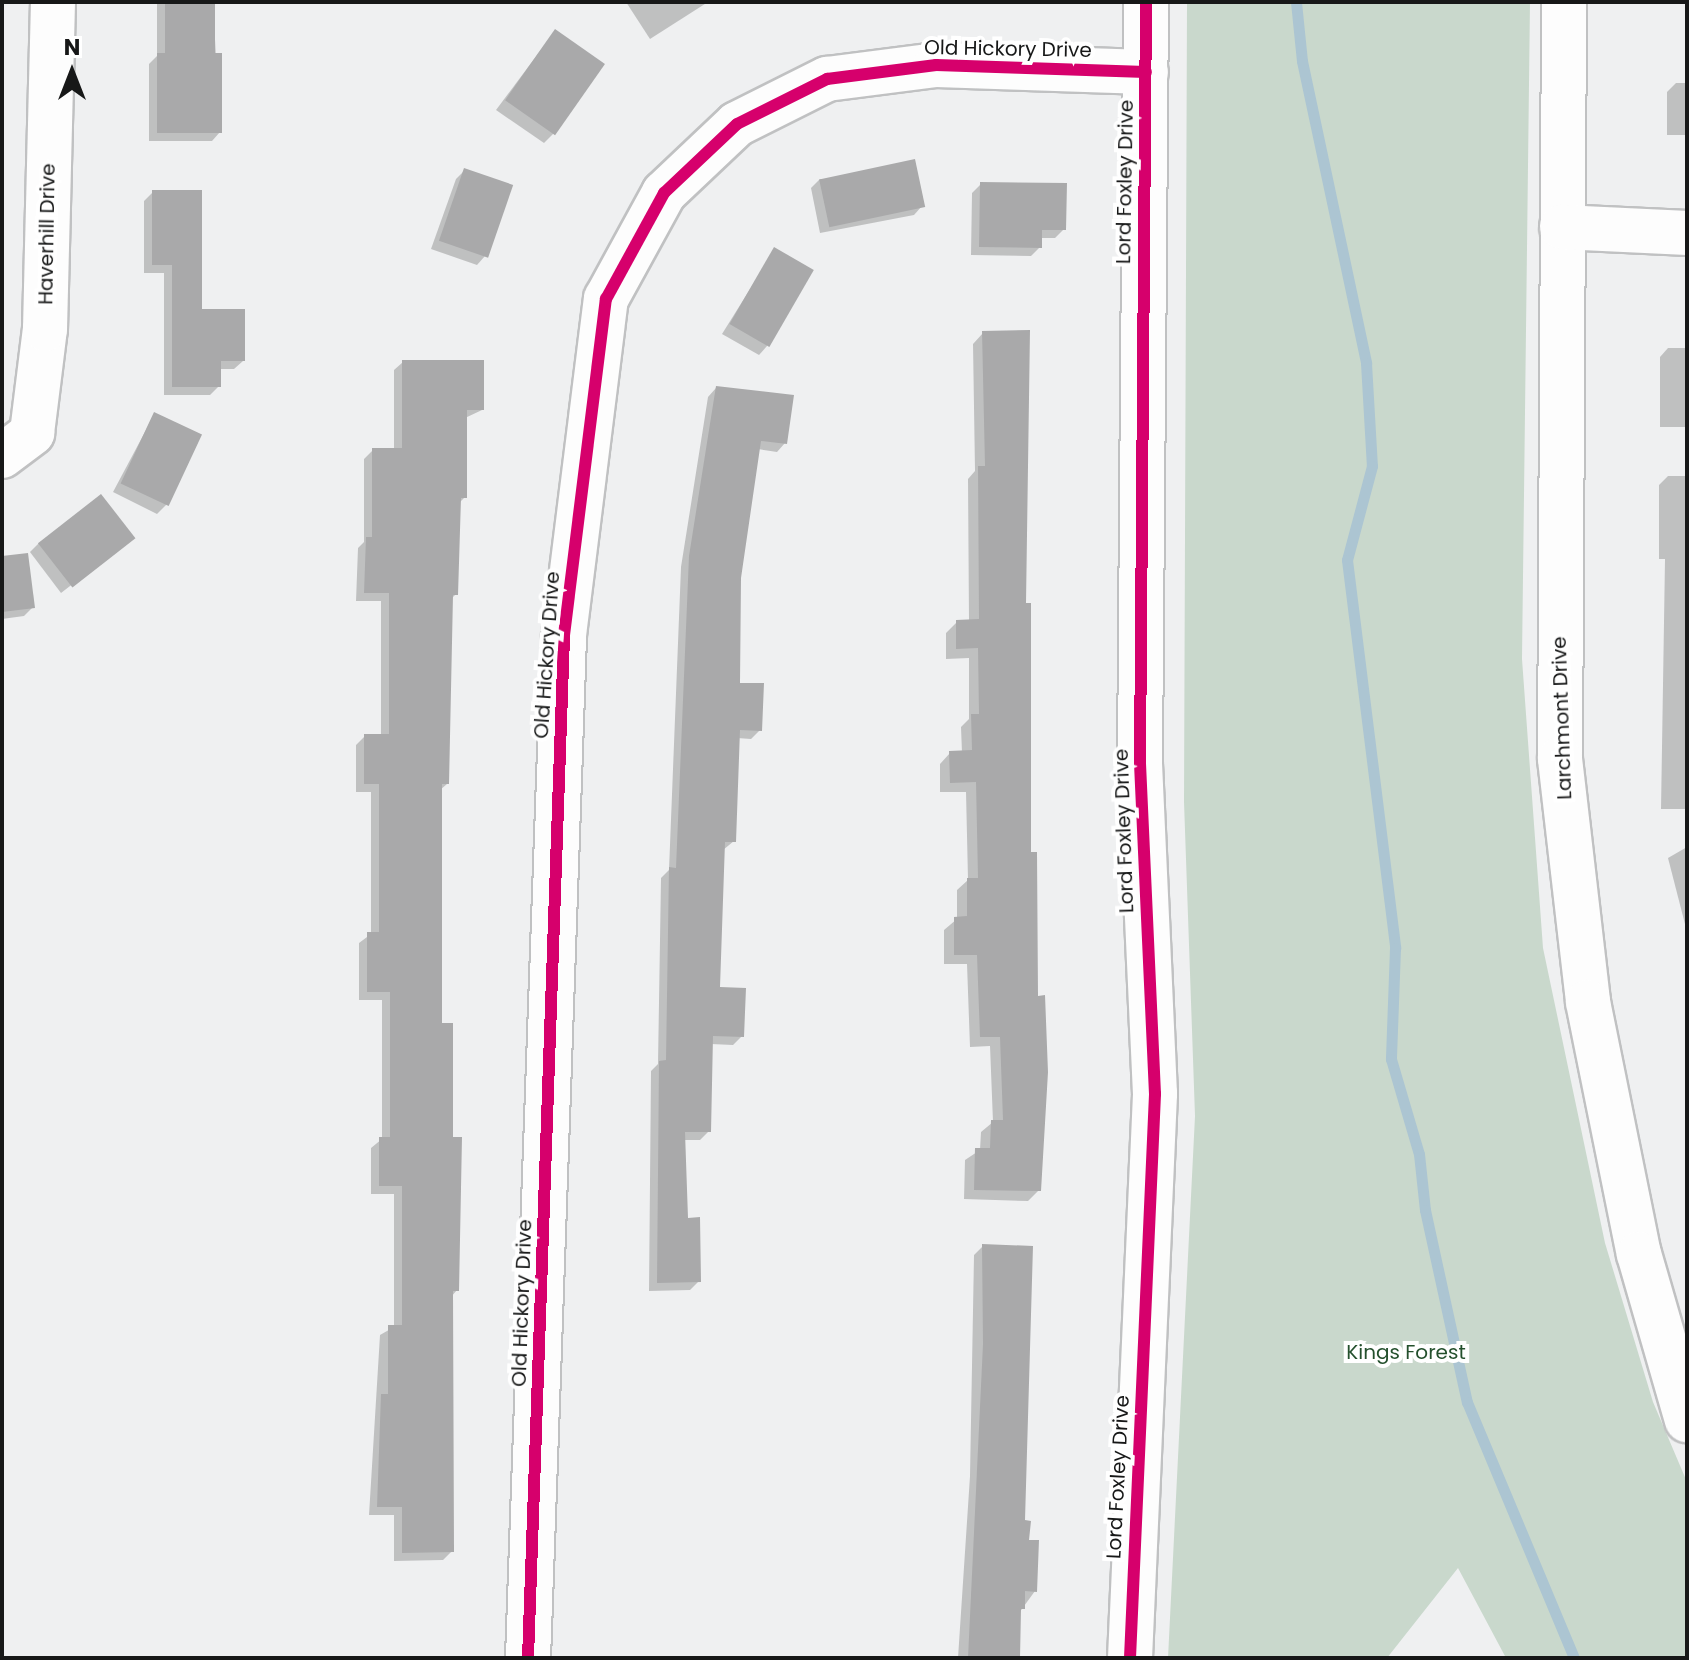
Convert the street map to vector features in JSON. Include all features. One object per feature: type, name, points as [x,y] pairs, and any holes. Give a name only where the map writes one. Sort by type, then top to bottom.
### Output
[{"type":"street","name":"Haverhill Drive","points":[[6,455],[32,433],[45,329],[53,2]]},
{"type":"street","name":"Lord Foxley Drive","points":[[1130,1658],[1155,1094],[1140,762],[1146,2]]},
{"type":"street","name":"Larchmont Drive","points":[[1564,2],[1560,759],[1588,1002],[1639,1254],[1687,1420]]},
{"type":"street","name":"Old Hickory Drive","points":[[528,1658],[564,635],[606,299],[664,193],[737,124],[827,79],[936,65],[1146,72]]},
{"type":"street","points":[[1562,227],[1687,233]]},
{"type":"green space","name":"Kings Forest","points":[[1187,2],[1530,2],[1522,659],[1543,948],[1605,1243],[1653,1402],[1687,1482],[1687,1658],[1506,1658],[1458,1568],[1387,1658],[1168,1658],[1195,1116],[1184,802]]},
{"type":"building","points":[[165,2],[215,2],[215,53],[222,53],[222,133],[157,133],[157,53],[165,53]]},
{"type":"building","points":[[555,29],[605,64],[555,135],[505,100]]},
{"type":"building","points":[[915,159],[925,207],[829,227],[819,179]]},
{"type":"building","points":[[464,168],[513,185],[488,258],[439,241]]},
{"type":"building","points":[[980,182],[1067,183],[1066,230],[1042,230],[1042,248],[979,247]]},
{"type":"building","points":[[152,190],[202,190],[202,309],[245,309],[245,361],[221,361],[221,387],[172,387],[172,265],[152,265]]},
{"type":"building","points":[[774,247],[814,270],[769,347],[730,324]]},
{"type":"building","points":[[1030,330],[1026,603],[1031,603],[1031,852],[1037,852],[1038,996],[1045,995],[1048,1072],[1041,1191],[974,1190],[975,1148],[990,1148],[991,1120],[1003,1120],[1000,1037],[980,1037],[977,955],[954,955],[954,917],[967,916],[967,878],[978,878],[976,782],[950,783],[949,751],[972,750],[971,714],[979,714],[978,648],[956,649],[956,620],[979,619],[978,466],[985,466],[982,331]]},
{"type":"building","points":[[402,360],[484,360],[484,410],[467,410],[467,498],[461,498],[458,595],[453,595],[449,784],[442,784],[442,1023],[453,1023],[453,1137],[462,1137],[459,1291],[453,1291],[454,1552],[402,1553],[402,1507],[377,1507],[381,1394],[388,1394],[388,1325],[402,1325],[402,1186],[379,1186],[379,1137],[390,1137],[390,992],[367,992],[367,932],[379,932],[379,784],[364,784],[364,734],[389,734],[389,593],[364,593],[366,537],[372,537],[372,448],[402,448]]},
{"type":"building","points":[[716,386],[794,395],[787,444],[761,441],[741,578],[740,683],[764,683],[762,731],[740,730],[736,842],[725,842],[720,987],[746,988],[744,1037],[713,1036],[711,1132],[685,1132],[688,1218],[700,1217],[701,1282],[657,1283],[659,1061],[666,1060],[669,867],[676,868],[689,556]]},
{"type":"building","points":[[154,412],[202,434],[169,506],[121,484]]},
{"type":"building","points":[[101,494],[135,538],[72,587],[38,543]]},
{"type":"building","points":[[28,553],[35,608],[2,612],[2,556]]},
{"type":"building","points":[[982,1244],[1033,1246],[1025,1520],[1031,1521],[1029,1540],[1039,1540],[1037,1592],[1025,1591],[1025,1609],[1021,1609],[1020,1658],[968,1658],[983,1344]]},
{"type":"waterway","points":[[1296,2],[1302,61],[1366,363],[1372,466],[1347,560],[1395,948],[1391,1059],[1419,1154],[1425,1210],[1467,1402],[1574,1658]]},
{"type":"cycle path","points":[[1130,1658],[1155,1094],[1140,762],[1146,2]]},
{"type":"cycle path","points":[[528,1658],[564,635],[606,299],[664,193],[737,124],[827,79],[936,65],[1146,72]]}]
